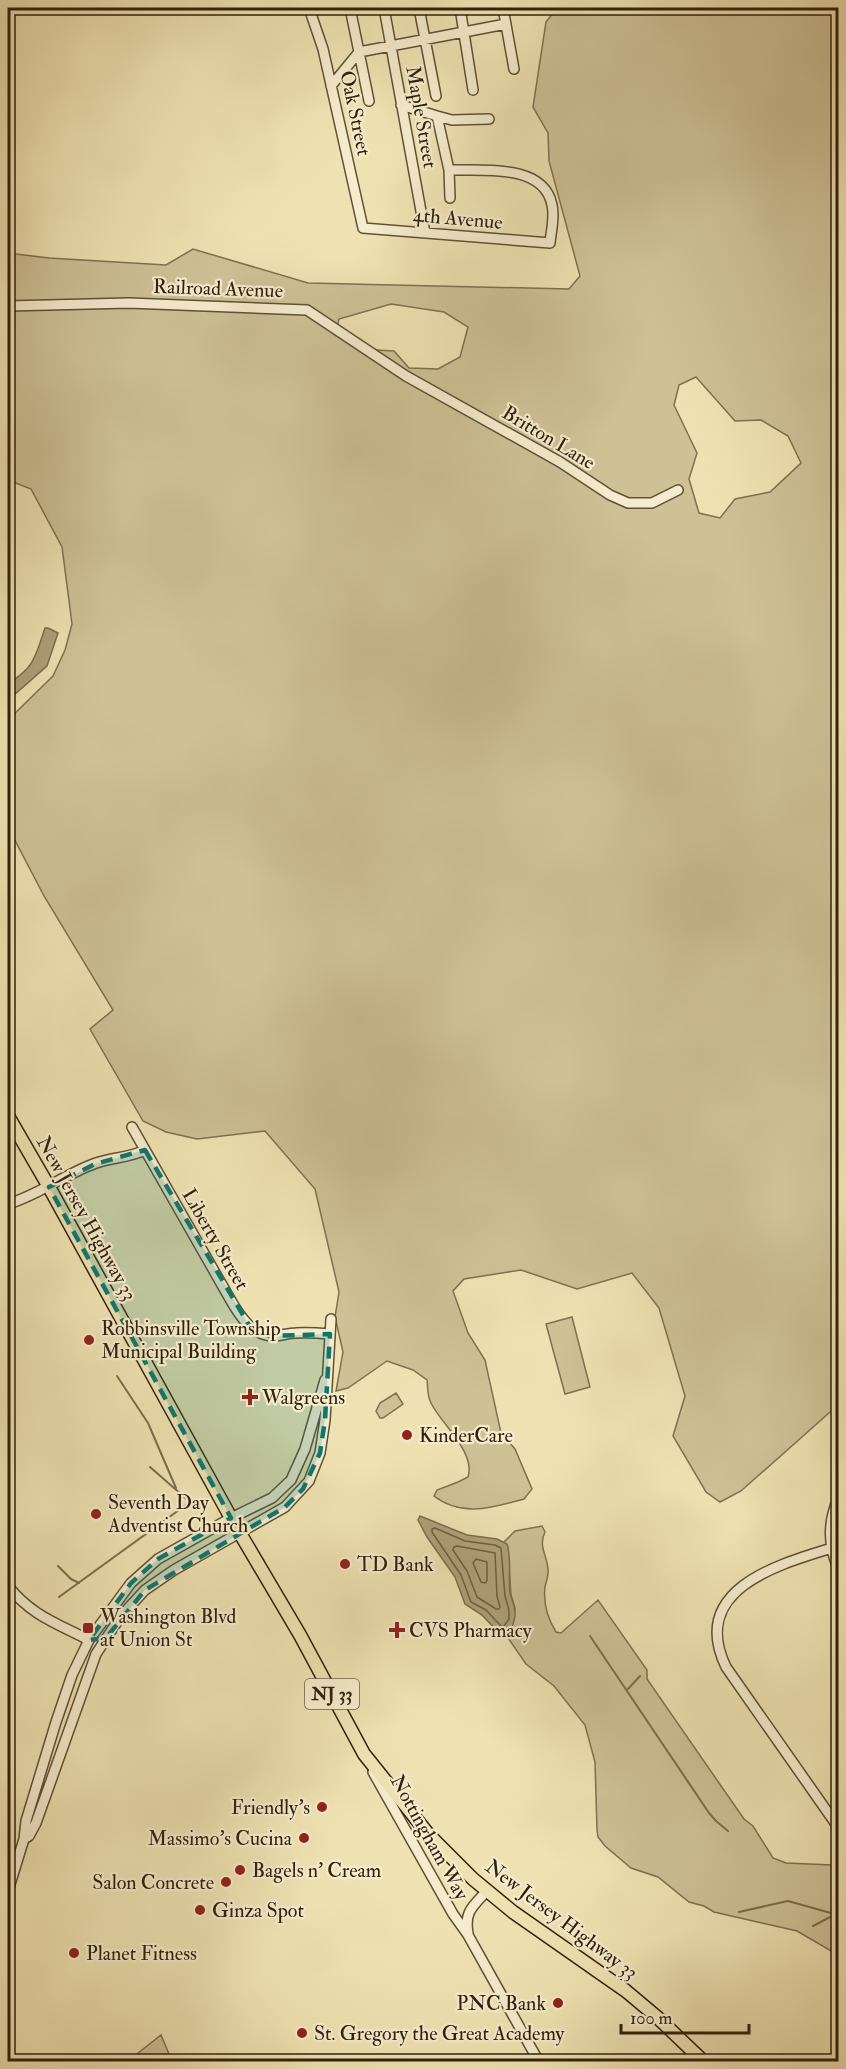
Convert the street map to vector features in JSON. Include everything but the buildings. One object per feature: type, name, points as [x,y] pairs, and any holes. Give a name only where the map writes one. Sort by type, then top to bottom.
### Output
[{"type":"main road","name":"New Jersey Highway 33","points":[[8,1116],[240,1534],[300,1635],[364,1754],[429,1835],[487,1891],[513,1912],[626,1991],[704,2061]]},
{"type":"street","name":"Oak Street","points":[[309,8],[323,49],[363,228]]},
{"type":"street","points":[[350,8],[369,100]]},
{"type":"street","name":"Maple Street","points":[[384,8],[425,233]]},
{"type":"street","points":[[419,8],[436,96]]},
{"type":"street","points":[[459,8],[473,90]]},
{"type":"street","points":[[503,8],[514,69]]},
{"type":"street","points":[[331,86],[359,52],[506,24]]},
{"type":"street","points":[[401,105],[452,120],[489,119]]},
{"type":"street","points":[[437,116],[449,170],[450,198]]},
{"type":"street","name":"4th Avenue","points":[[363,228],[550,243],[552,204],[545,189],[537,181],[523,174],[449,170]]},
{"type":"street","name":"Railroad Avenue","points":[[8,306],[129,303],[307,310],[406,376]]},
{"type":"street","name":"Britton Lane","points":[[406,376],[560,462],[610,495],[628,503],[652,503],[678,490]]},
{"type":"street","name":"Liberty Street","points":[[132,1127],[230,1299],[249,1325],[269,1336],[297,1332],[330,1334]]},
{"type":"street","points":[[8,1204],[22,1200],[95,1164],[132,1156],[145,1150]]},
{"type":"street","points":[[8,1212],[22,1200]]},
{"type":"street","points":[[24,1839],[29,1836],[36,1823],[96,1654],[121,1616],[145,1590],[174,1570],[285,1507],[309,1481],[320,1453],[326,1420],[331,1319]]},
{"type":"street","points":[[8,1891],[24,1839],[26,1821],[56,1722],[72,1675],[88,1640],[131,1583],[158,1559],[272,1498],[291,1480],[305,1449],[328,1371]]},
{"type":"street","points":[[838,1499],[831,1521],[832,1548],[838,1568]]},
{"type":"street","points":[[832,1548],[809,1555],[744,1583],[725,1605],[717,1634],[721,1656],[726,1667],[838,1827]]},
{"type":"street","points":[[8,1586],[32,1611],[88,1640],[96,1654]]},
{"type":"street","points":[[88,1640],[106,1638]]},
{"type":"street","name":"Nottingham Way","points":[[364,1754],[453,1914],[468,1935],[539,2061]]},
{"type":"street","name":"Nottingham Way","points":[[468,1935],[466,1921],[468,1914],[487,1891]]},
{"type":"highlighted area","points":[[145,1150],[249,1325],[269,1336],[330,1334],[325,1420],[320,1453],[303,1489],[285,1507],[145,1590],[106,1638],[89,1640],[131,1583],[158,1559],[231,1518],[49,1187],[95,1164]]},
{"type":"shaded area","points":[[557,8],[838,8],[838,1405],[741,1491],[720,1502],[706,1492],[673,1436],[685,1396],[659,1308],[632,1273],[577,1289],[521,1270],[464,1279],[453,1291],[468,1333],[485,1360],[501,1433],[515,1449],[532,1489],[524,1499],[478,1509],[456,1507],[434,1496],[437,1490],[468,1477],[469,1468],[462,1448],[431,1403],[427,1380],[413,1370],[387,1361],[348,1388],[336,1391],[343,1352],[335,1317],[339,1292],[315,1189],[265,1131],[197,1139],[166,1132],[143,1121],[90,1029],[113,1010],[44,896],[8,827],[8,720],[53,676],[65,650],[72,624],[62,547],[31,489],[8,480],[8,253],[49,258],[166,265],[193,249],[308,283],[569,289],[580,276],[549,161],[548,133],[533,107],[546,22]],"holes":[[[391,304],[444,312],[468,327],[460,357],[438,369],[409,368],[394,351],[357,349],[335,335],[339,319]],[[696,377],[735,421],[761,420],[788,436],[801,463],[770,492],[735,499],[720,518],[699,513],[689,479],[697,453],[674,405],[679,385]]]},
{"type":"shaded area","points":[[572,1317],[590,1387],[565,1394],[546,1324]]},
{"type":"shaded area","points":[[396,1393],[403,1404],[380,1418],[376,1411],[380,1403]]},
{"type":"shaded area","points":[[542,1526],[545,1532],[542,1542],[548,1571],[545,1605],[556,1632],[561,1633],[598,1600],[647,1670],[647,1679],[744,1819],[753,1826],[773,1858],[786,1863],[838,1867],[838,1955],[797,1931],[714,1912],[704,1906],[689,1902],[658,1877],[631,1868],[598,1837],[595,1762],[585,1725],[554,1686],[526,1664],[508,1638],[515,1608],[511,1595],[508,1549],[504,1542],[515,1531]]},
{"type":"shaded area","points":[[161,2035],[172,2061],[128,2061]]},
{"type":"water","points":[[45,628],[58,633],[47,666],[14,695],[8,695],[8,683],[29,667]]},
{"type":"water","points":[[420,1516],[467,1535],[497,1539],[507,1544],[510,1593],[515,1613],[508,1638],[501,1635],[482,1615],[465,1604],[455,1577],[418,1520]]},
{"type":"waterway","points":[[117,1376],[148,1423],[176,1488]]},
{"type":"waterway","points":[[59,1597],[190,1502],[150,1467]]},
{"type":"waterway","points":[[58,1566],[71,1579],[79,1583]]},
{"type":"waterway","points":[[590,1636],[709,1813],[728,1831]]},
{"type":"waterway","points":[[628,1689],[640,1676]]},
{"type":"waterway","points":[[739,1912],[788,1901],[838,1915]]},
{"type":"waterway","points":[[813,1926],[834,1915]]},
{"type":"place","name":"Robbinsville Township Municipal Building","points":[[89,1340]]},
{"type":"place","name":"Walgreens","points":[[250,1397]]},
{"type":"place","name":"KinderCare","points":[[407,1435]]},
{"type":"place","name":"Seventh Day Adventist Church","points":[[96,1514]]},
{"type":"place","name":"TD Bank","points":[[345,1564]]},
{"type":"place","name":"Washington Blvd at Union St","points":[[88,1628]]},
{"type":"place","name":"CVS Pharmacy","points":[[397,1630]]},
{"type":"place","name":"Friendly's","points":[[322,1807]]},
{"type":"place","name":"Massimo's Cucina","points":[[304,1838]]},
{"type":"place","name":"Bagels n' Cream","points":[[240,1870]]},
{"type":"place","name":"Salon Concrete","points":[[226,1882]]},
{"type":"place","name":"Ginza Spot","points":[[200,1910]]},
{"type":"place","name":"Planet Fitness","points":[[74,1953]]},
{"type":"place","name":"PNC Bank","points":[[558,2003]]},
{"type":"place","name":"St. Gregory the Great Academy","points":[[302,2033]]}]
